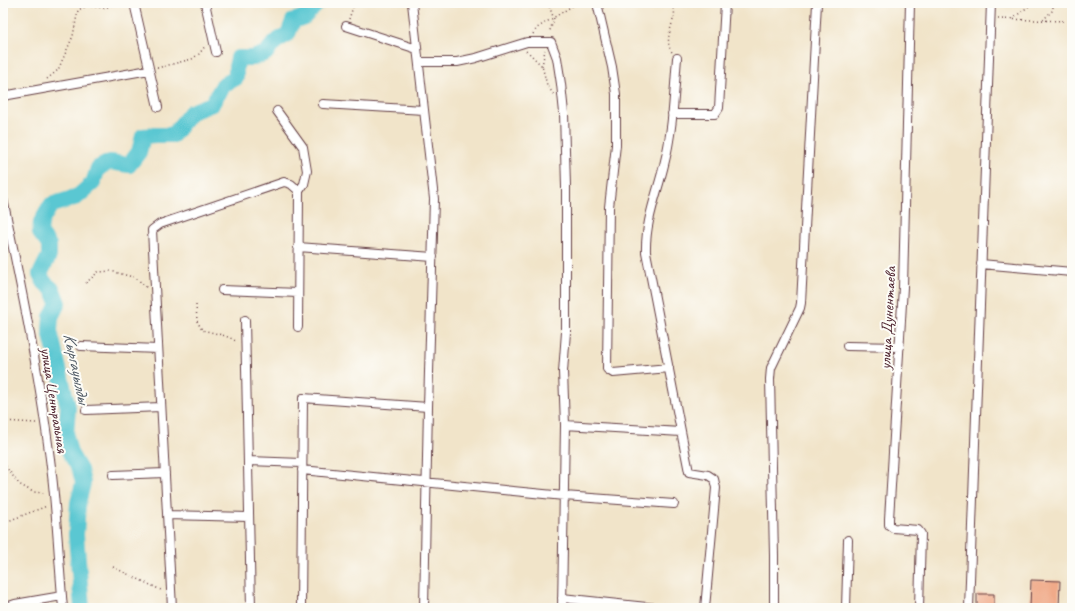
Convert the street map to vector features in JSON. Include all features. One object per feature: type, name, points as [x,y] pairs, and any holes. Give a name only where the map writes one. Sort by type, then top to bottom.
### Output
[{"type":"street","points":[[134,3],[158,107]]},
{"type":"street","points":[[205,3],[216,52]]},
{"type":"street","points":[[412,3],[434,199],[424,608]]},
{"type":"street","points":[[597,3],[612,67],[616,94],[616,145],[609,207],[607,369],[613,373],[669,368]]},
{"type":"street","points":[[672,114],[715,114],[720,108],[725,3]]},
{"type":"street","points":[[774,608],[770,379],[771,368],[801,303],[817,3]]},
{"type":"street","name":"улица Дунентаева","points":[[910,3],[903,287],[889,525],[893,528],[918,530],[922,534],[919,608]]},
{"type":"street","points":[[969,608],[991,3]]},
{"type":"street","points":[[346,26],[417,49]]},
{"type":"street","points":[[419,62],[457,62],[476,58],[526,42],[552,42],[557,58],[564,113],[566,187],[566,332],[563,372],[565,425],[562,608]]},
{"type":"street","points":[[677,58],[672,114],[664,164],[648,221],[646,252],[689,472],[708,475],[714,479],[716,488],[705,608]]},
{"type":"street","points":[[3,96],[149,70]]},
{"type":"street","points":[[323,104],[424,110]]},
{"type":"street","points":[[277,111],[303,147],[307,171],[304,184],[298,191],[298,327]]},
{"type":"street","points":[[172,608],[152,230],[160,224],[284,182],[291,184],[298,191]]},
{"type":"street","name":"улица Центральная","points":[[3,199],[32,342],[45,424],[55,503],[63,608]]},
{"type":"street","points":[[298,247],[432,257]]},
{"type":"street","points":[[981,264],[1072,272]]},
{"type":"street","points":[[222,290],[298,292]]},
{"type":"street","points":[[245,320],[251,608]]},
{"type":"street","points":[[81,346],[158,349]]},
{"type":"street","points":[[848,346],[900,347]]},
{"type":"street","points":[[300,608],[303,398],[428,408]]},
{"type":"street","points":[[86,410],[161,408]]},
{"type":"street","points":[[565,425],[681,432]]},
{"type":"street","points":[[248,461],[427,483],[564,496],[674,504]]},
{"type":"street","points":[[113,475],[165,473]]},
{"type":"street","points":[[167,515],[249,516]]},
{"type":"street","points":[[846,608],[848,540]]},
{"type":"street","points":[[3,608],[15,604],[62,596]]},
{"type":"street","points":[[562,598],[656,608]]},
{"type":"path","points":[[46,81],[58,70],[73,36],[78,10],[87,6],[105,8],[118,3]]},
{"type":"path","points":[[346,26],[352,7],[356,3]]},
{"type":"path","points":[[548,3],[554,19]]},
{"type":"path","points":[[526,42],[537,28],[554,19],[577,3]]},
{"type":"path","points":[[673,3],[674,15],[669,32],[670,49],[677,58]]},
{"type":"path","points":[[1012,19],[1029,6],[1030,3]]},
{"type":"path","points":[[1043,20],[1052,11],[1054,3]]},
{"type":"path","points":[[990,18],[1066,21]]},
{"type":"path","points":[[149,70],[192,60],[199,54],[212,36]]},
{"type":"path","points":[[512,46],[529,53],[542,66],[547,85],[554,96]]},
{"type":"path","points":[[86,283],[98,272],[111,271],[136,278],[155,296]]},
{"type":"path","points":[[196,305],[197,321],[202,330],[234,339],[246,350]]},
{"type":"path","points":[[3,422],[45,424]]},
{"type":"path","points":[[3,463],[19,484],[33,492],[54,494]]},
{"type":"path","points":[[3,523],[55,503]]},
{"type":"path","points":[[113,567],[172,595]]},
{"type":"building","points":[[1031,580],[1060,581],[1059,608],[1030,608]]},
{"type":"building","points":[[977,594],[994,594],[994,608],[977,608]]},
{"type":"waterway","name":"Кыргауылды","points":[[82,608],[76,535],[78,503],[83,483],[80,470],[70,453],[66,436],[68,407],[50,331],[51,317],[58,303],[53,290],[44,282],[40,274],[49,256],[49,245],[40,233],[41,222],[51,205],[77,197],[93,183],[98,168],[110,162],[129,165],[139,152],[143,136],[173,135],[191,112],[212,104],[223,85],[236,78],[238,58],[253,58],[266,53],[275,42],[288,34],[293,21],[304,17],[318,3]]}]
